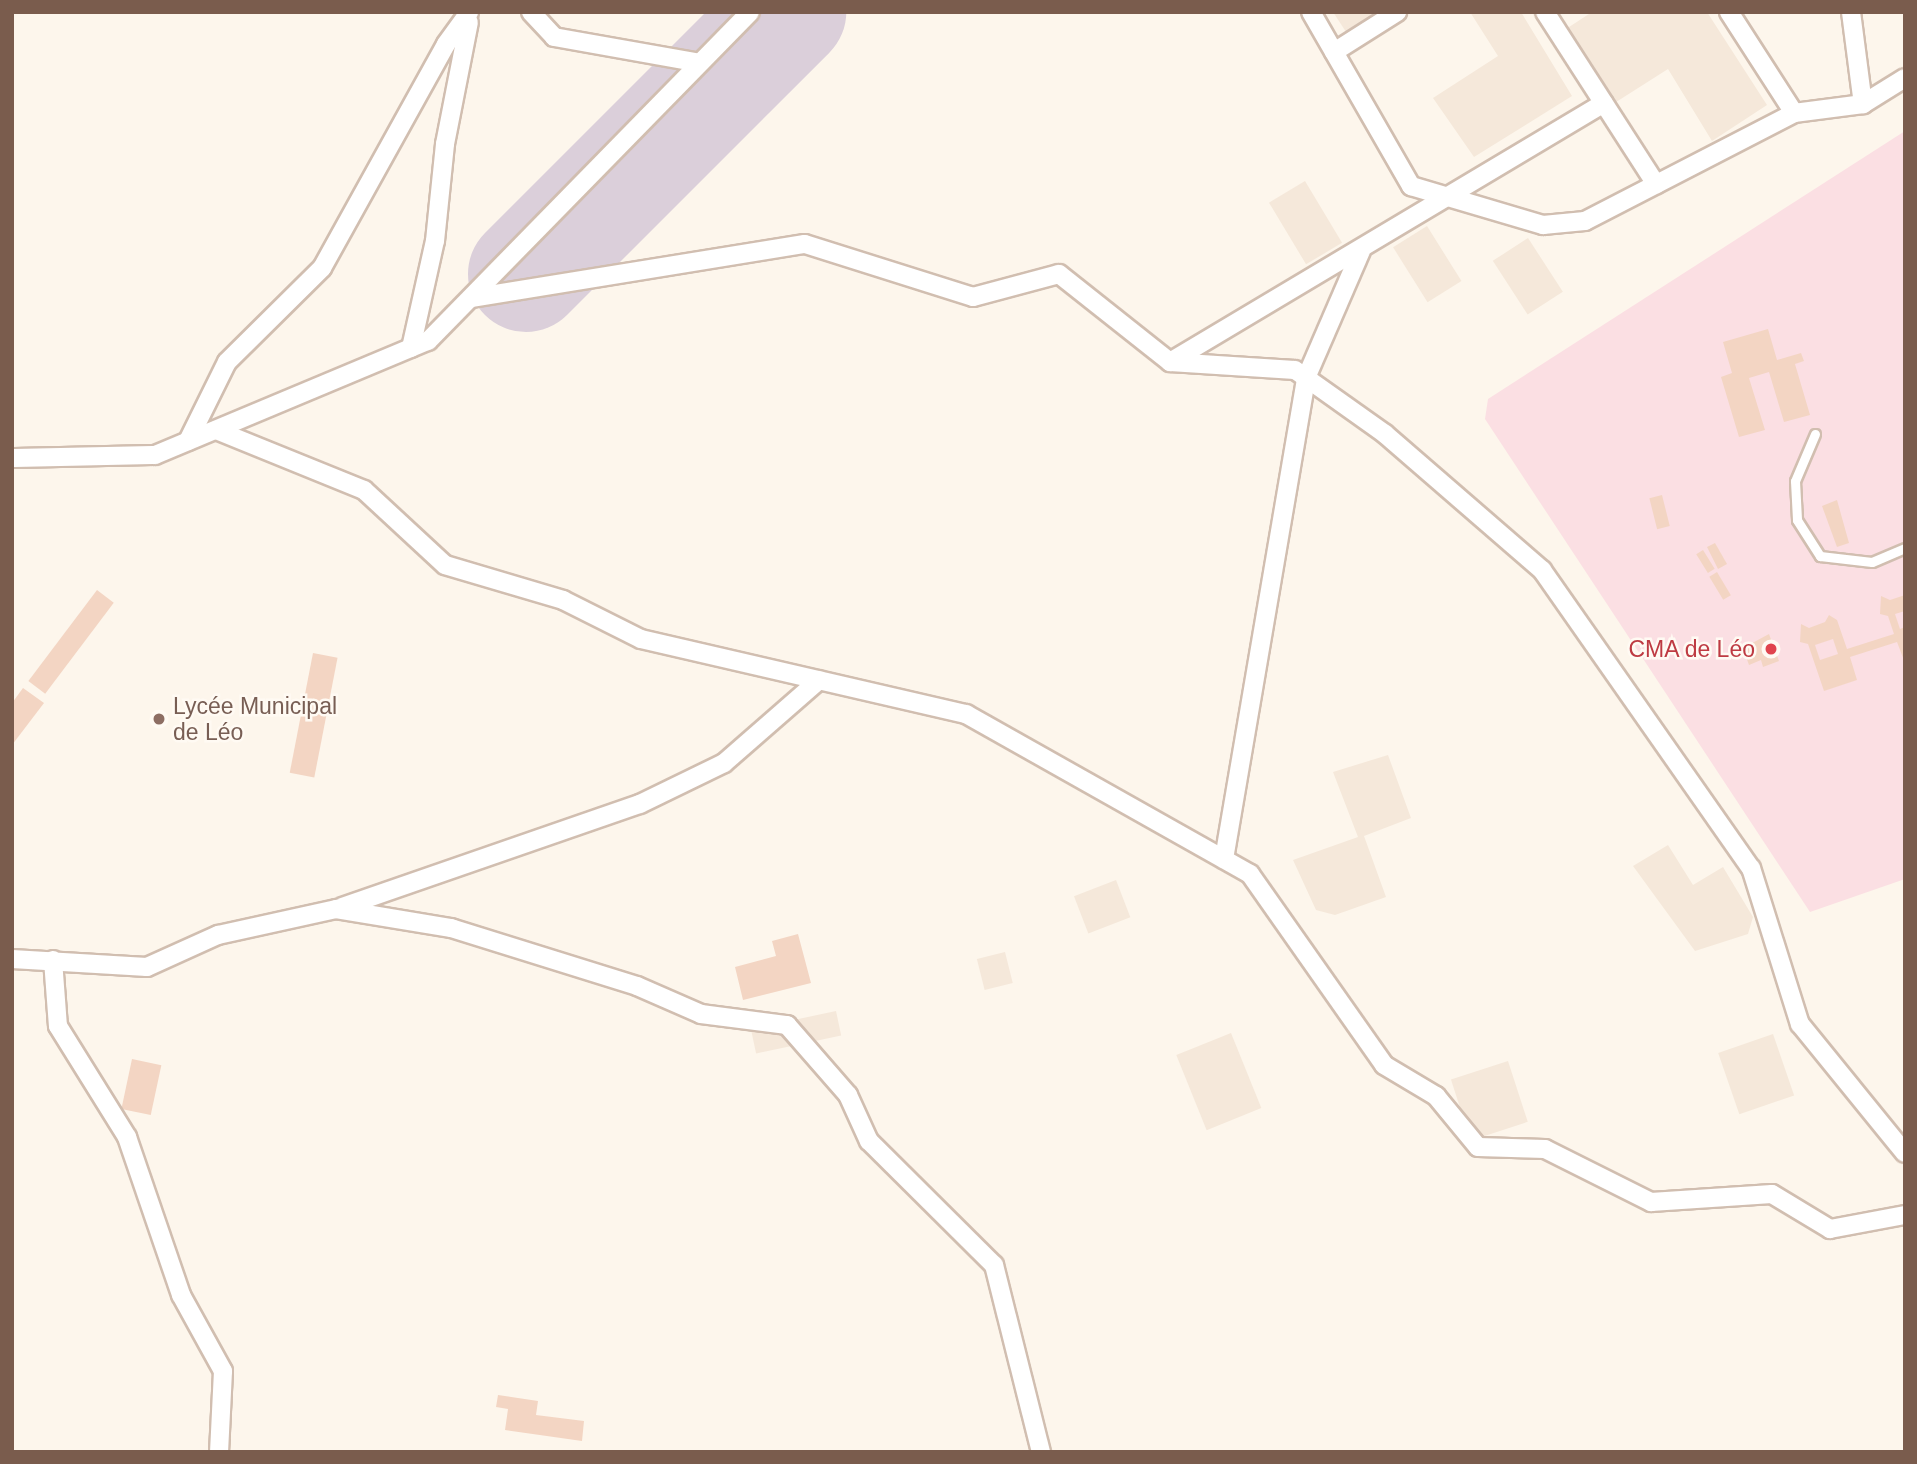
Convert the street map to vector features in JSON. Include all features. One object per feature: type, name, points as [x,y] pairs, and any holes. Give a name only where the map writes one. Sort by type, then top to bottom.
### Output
[{"type":"street","points":[[411,348],[435,241],[462,43],[471,12]]},
{"type":"street","points":[[188,441],[227,362],[322,268],[446,44],[471,12]]},
{"type":"street","points":[[531,12],[554,37],[700,63]]},
{"type":"street","points":[[12,458],[155,455],[428,341],[750,12]]},
{"type":"street","points":[[1311,12],[1410,186],[1543,225],[1584,221],[1794,114],[1863,104],[1905,78]]},
{"type":"street","points":[[1334,52],[1397,12]]},
{"type":"street","points":[[1545,12],[1657,184]]},
{"type":"street","points":[[1729,12],[1794,114]]},
{"type":"street","points":[[1851,12],[1863,104]]},
{"type":"street","points":[[1170,362],[1452,198],[1604,103]]},
{"type":"street","points":[[471,298],[805,244],[973,297],[1059,274],[1170,362],[1295,370],[1385,434],[1542,570],[1751,868],[1800,1024],[1905,1153]]},
{"type":"street","points":[[1224,859],[1306,378],[1361,251]]},
{"type":"street","points":[[216,430],[364,490],[445,565],[563,600],[641,639],[966,714],[1224,859],[1250,874],[1384,1065],[1436,1096],[1478,1147],[1545,1149],[1651,1202],[1772,1194],[1830,1229],[1905,1215]]},
{"type":"street","points":[[12,959],[147,967],[218,935],[335,909],[640,804],[724,762],[819,680]]},
{"type":"street","points":[[335,909],[450,928],[637,986],[701,1014],[787,1025],[848,1095],[869,1141],[994,1265],[1041,1452]]},
{"type":"street","points":[[54,960],[58,1026],[127,1136],[181,1295],[223,1371],[219,1452]]},
{"type":"lane","points":[[1815,434],[1796,481],[1797,520],[1820,556],[1872,562],[1905,548]]},
{"type":"shaded area","points":[[1333,12],[1370,12],[1375,20],[1350,38]]},
{"type":"shaded area","points":[[1470,12],[1521,12],[1572,96],[1474,157],[1433,98],[1498,56]]},
{"type":"shaded area","points":[[1592,12],[1707,12],[1767,105],[1712,141],[1668,69],[1613,104],[1566,29]]},
{"type":"shaded area","name":"CMA de Léo","points":[[1905,131],[1905,879],[1810,912],[1485,419],[1488,399]]},
{"type":"shaded area","points":[[1305,181],[1342,243],[1306,264],[1269,203]]},
{"type":"shaded area","points":[[1427,226],[1461,281],[1428,302],[1393,247]]},
{"type":"shaded area","points":[[1528,238],[1563,292],[1528,315],[1493,261]]},
{"type":"shaded area","points":[[1388,755],[1411,818],[1364,836],[1386,897],[1335,915],[1316,910],[1293,860],[1358,837],[1333,772]]},
{"type":"shaded area","points":[[1668,845],[1693,885],[1723,867],[1753,917],[1748,934],[1695,951],[1633,866]]},
{"type":"shaded area","points":[[1116,880],[1130,917],[1088,933],[1074,896]]},
{"type":"shaded area","points":[[1005,952],[1013,983],[985,990],[977,959]]},
{"type":"shaded area","points":[[836,1011],[841,1035],[756,1054],[751,1029]]},
{"type":"shaded area","points":[[1231,1033],[1261,1108],[1207,1130],[1176,1055]]},
{"type":"shaded area","points":[[1773,1034],[1794,1095],[1739,1114],[1718,1053]]},
{"type":"shaded area","points":[[1508,1061],[1528,1122],[1471,1140],[1451,1080]]},
{"type":"building","points":[[1768,329],[1777,360],[1801,353],[1804,361],[1795,364],[1810,415],[1784,422],[1769,372],[1749,378],[1765,430],[1739,437],[1721,377],[1732,373],[1723,342]]},
{"type":"building","points":[[1662,495],[1670,526],[1657,529],[1649,498]]},
{"type":"building","points":[[1837,500],[1849,543],[1837,547],[1822,506]]},
{"type":"building","points":[[1715,543],[1727,564],[1718,569],[1707,547]]},
{"type":"building","points":[[1703,550],[1715,569],[1708,573],[1696,554]]},
{"type":"building","points":[[1717,572],[1731,595],[1723,600],[1709,577]]},
{"type":"building","points":[[97,590],[114,603],[45,694],[28,681]]},
{"type":"building","points":[[1905,595],[1905,611],[1895,614],[1900,629],[1905,627],[1905,663],[1897,642],[1850,657],[1857,680],[1824,691],[1808,644],[1800,642],[1801,624],[1809,628],[1825,622],[1829,615],[1837,620],[1847,649],[1894,634],[1888,616],[1880,614],[1881,596],[1890,600]],"holes":[[[1833,639],[1838,654],[1820,660],[1815,645]]]},
{"type":"building","points":[[1769,634],[1779,661],[1763,667],[1761,660],[1749,665],[1743,648]]},
{"type":"building","points":[[313,653],[338,658],[314,778],[290,773]]},
{"type":"building","points":[[23,688],[44,703],[12,745],[12,703]]},
{"type":"building","points":[[798,934],[811,983],[743,1000],[735,967],[776,956],[772,941]]},
{"type":"building","points":[[132,1059],[161,1065],[151,1115],[121,1109]]},
{"type":"building","points":[[498,1395],[538,1401],[536,1415],[584,1421],[582,1441],[505,1430],[508,1409],[496,1407]]},
{"type":"runway","points":[[526,274],[788,12]]},
{"type":"place","name":"CMA de Léo","points":[[1771,649]]},
{"type":"place","name":"Lycée Municipal de Léo","points":[[159,719]]}]
